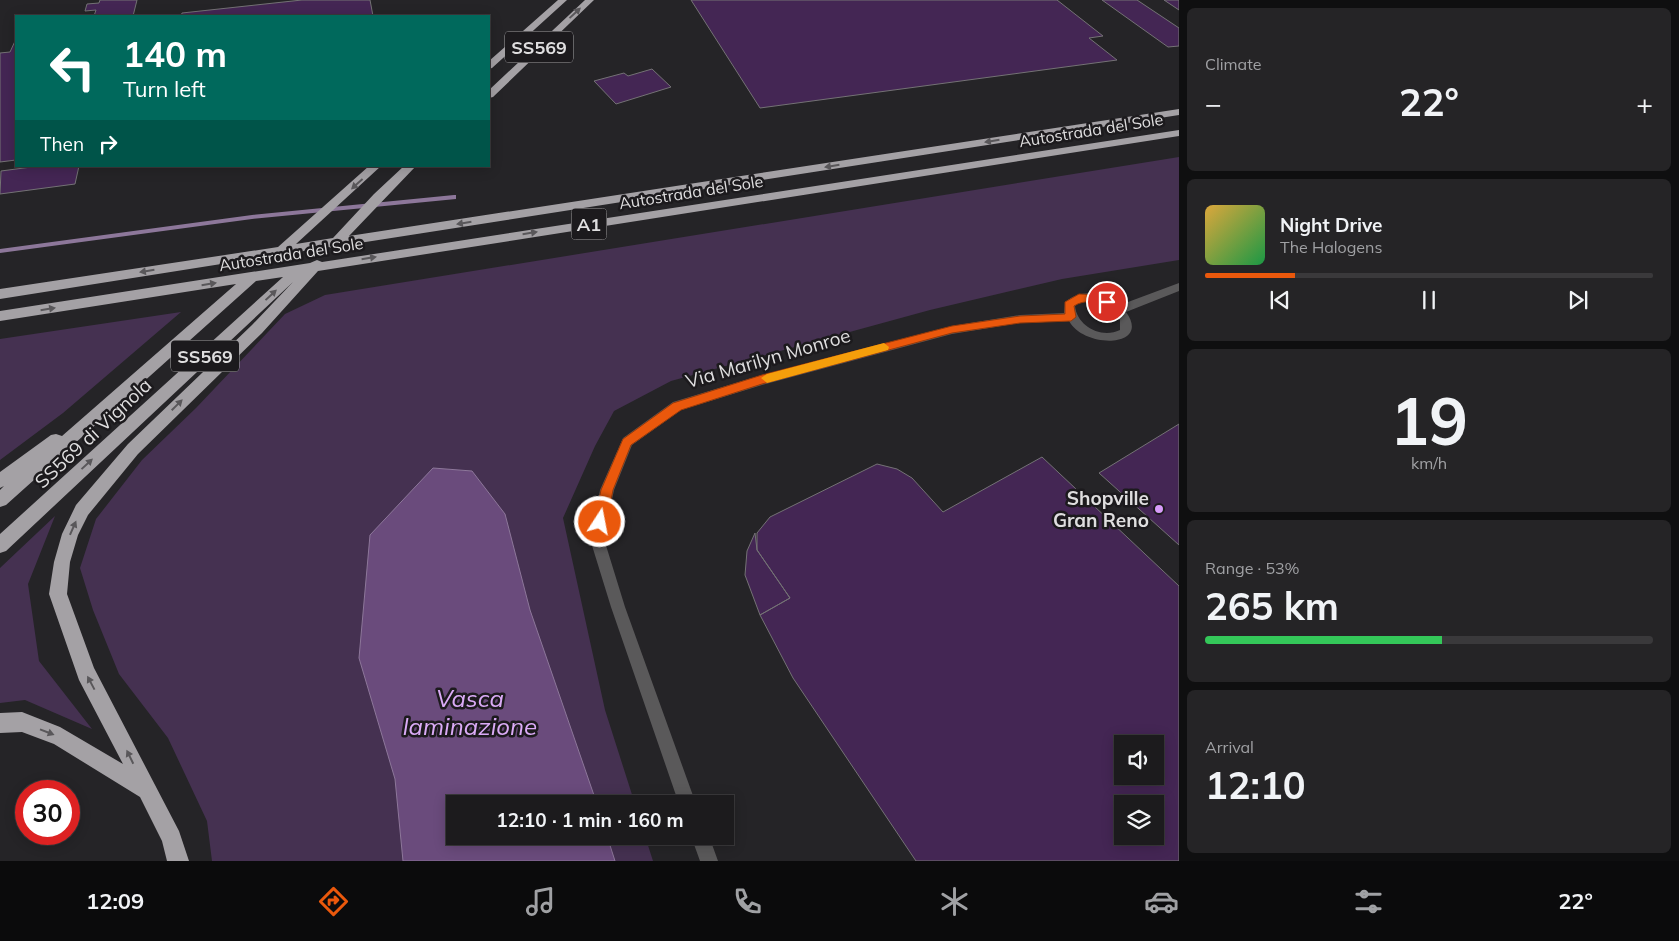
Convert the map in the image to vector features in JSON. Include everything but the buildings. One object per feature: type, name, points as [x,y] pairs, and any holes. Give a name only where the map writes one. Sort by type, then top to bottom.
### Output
[{"type":"highway","name":"SS569","points":[[490,65],[563,0]]},
{"type":"highway","name":"SS569","points":[[490,94],[590,0]]},
{"type":"highway","name":"Autostrada del Sole","points":[[0,294],[1179,112]]},
{"type":"highway","name":"Autostrada del Sole","points":[[0,316],[1179,133]]},
{"type":"highway","name":"SS569 di Vignola","points":[[0,500],[375,167]]},
{"type":"highway","name":"SS569 di Vignola","points":[[0,545],[410,167]]},
{"type":"highway","points":[[178,861],[172,838],[86,673],[58,594],[62,562],[70,534],[82,510],[133,450],[257,329],[384,191]]},
{"type":"highway","points":[[0,481],[110,402]]},
{"type":"highway","points":[[0,723],[22,722],[60,737],[145,789]]},
{"type":"street","points":[[1119,310],[1179,287]]},
{"type":"street","points":[[1079,298],[1098,298],[1119,310],[1126,320],[1127,326],[1120,336],[1103,337],[1088,332],[1071,317],[1069,305],[1079,298]]},
{"type":"street","name":"Via Marilyn Monroe","points":[[685,795],[618,606],[597,539],[607,490],[627,442],[677,406],[762,380],[952,330],[1020,319],[1071,317]]},
{"type":"street","points":[[703,845],[709,861]]},
{"type":"shaded area","points":[[1179,157],[1179,260],[1062,279],[930,310],[671,381],[614,411],[595,446],[563,518],[605,710],[632,795],[446,795],[446,845],[648,845],[653,861],[212,861],[207,821],[168,738],[119,674],[93,610],[80,568],[96,519],[142,460],[196,408],[285,314],[325,295]]},
{"type":"shaded area","points":[[181,312],[63,413],[0,460],[0,339]]},
{"type":"shaded area","points":[[55,516],[28,584],[39,661],[92,729],[25,700],[0,703],[0,568]]},
{"type":"water","name":"Vasca laminazione","points":[[433,468],[472,471],[505,514],[530,610],[594,795],[446,795],[446,845],[610,845],[615,861],[403,861],[395,779],[359,658],[370,535]]},
{"type":"waterway","points":[[0,251],[252,217],[454,197]]},
{"type":"slow traffic","points":[[767,378],[884,347]]},
{"type":"place","name":"Shopville Gran Reno","points":[[1159,509]]},
{"type":"route","points":[[600,522],[607,490],[627,442],[677,406],[762,380],[952,330],[1020,319],[1071,317],[1068,311],[1069,305],[1073,300],[1079,298],[1098,298],[1107,302]]}]
